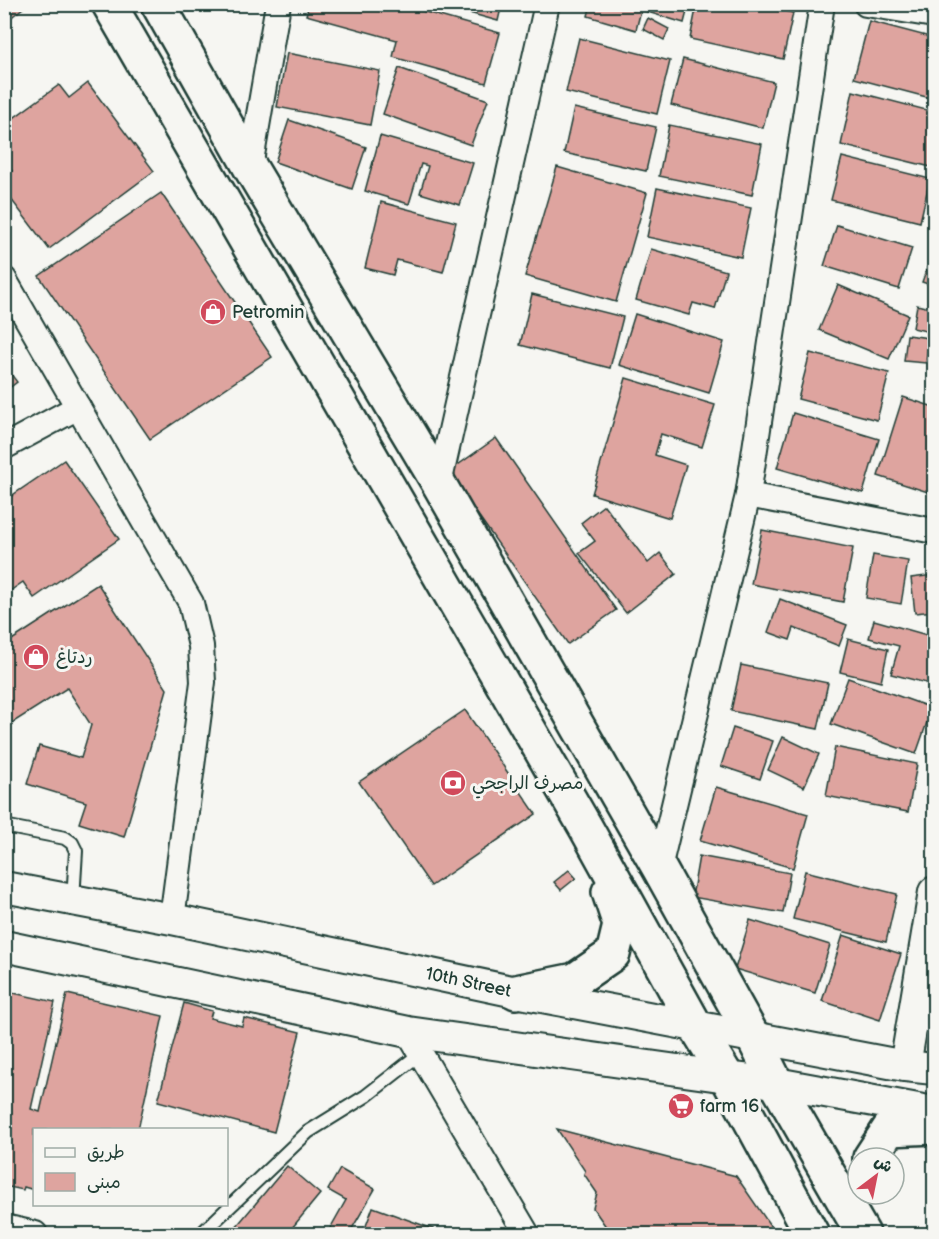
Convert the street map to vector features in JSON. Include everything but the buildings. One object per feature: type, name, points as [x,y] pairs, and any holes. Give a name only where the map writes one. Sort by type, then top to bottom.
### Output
[{"type":"main road","points":[[110,4],[586,828],[695,1025],[727,1077],[812,1234]]},
{"type":"main road","points":[[158,4],[250,167],[439,484],[659,868],[776,1083],[857,1210]]},
{"type":"main road","points":[[516,992],[575,980],[613,954],[620,925],[586,828]]},
{"type":"main road","points":[[878,1146],[889,1129],[934,1127]]},
{"type":"street","points":[[250,167],[278,4]]},
{"type":"street","points":[[439,484],[547,4]]},
{"type":"street","points":[[659,868],[748,495],[822,4]]},
{"type":"street","points":[[866,4],[934,15]]},
{"type":"street","points":[[4,279],[191,603],[201,646],[203,682],[172,919]]},
{"type":"street","points":[[4,447],[78,408]]},
{"type":"street","points":[[748,495],[934,531]]},
{"type":"street","name":"10th Street","points":[[4,886],[516,992],[753,1037],[926,1061]]},
{"type":"street","points":[[926,1061],[934,892]]},
{"type":"street","points":[[4,946],[415,1043],[776,1083],[934,1112]]},
{"type":"street","points":[[415,1043],[527,1234]]},
{"type":"street","points":[[4,1227],[35,1234]]},
{"type":"lane","points":[[4,826],[65,838],[72,843],[76,850],[73,900]]},
{"type":"lane","points":[[201,1234],[308,1132],[366,1096],[415,1043]]},
{"type":"place","name":"Petromin","points":[[213,312]]},
{"type":"place","name":"ردتاغ","points":[[36,657]]},
{"type":"place","name":"مصرف الراجحي","points":[[453,783]]},
{"type":"place","name":"farm 16","points":[[681,1106]]}]
